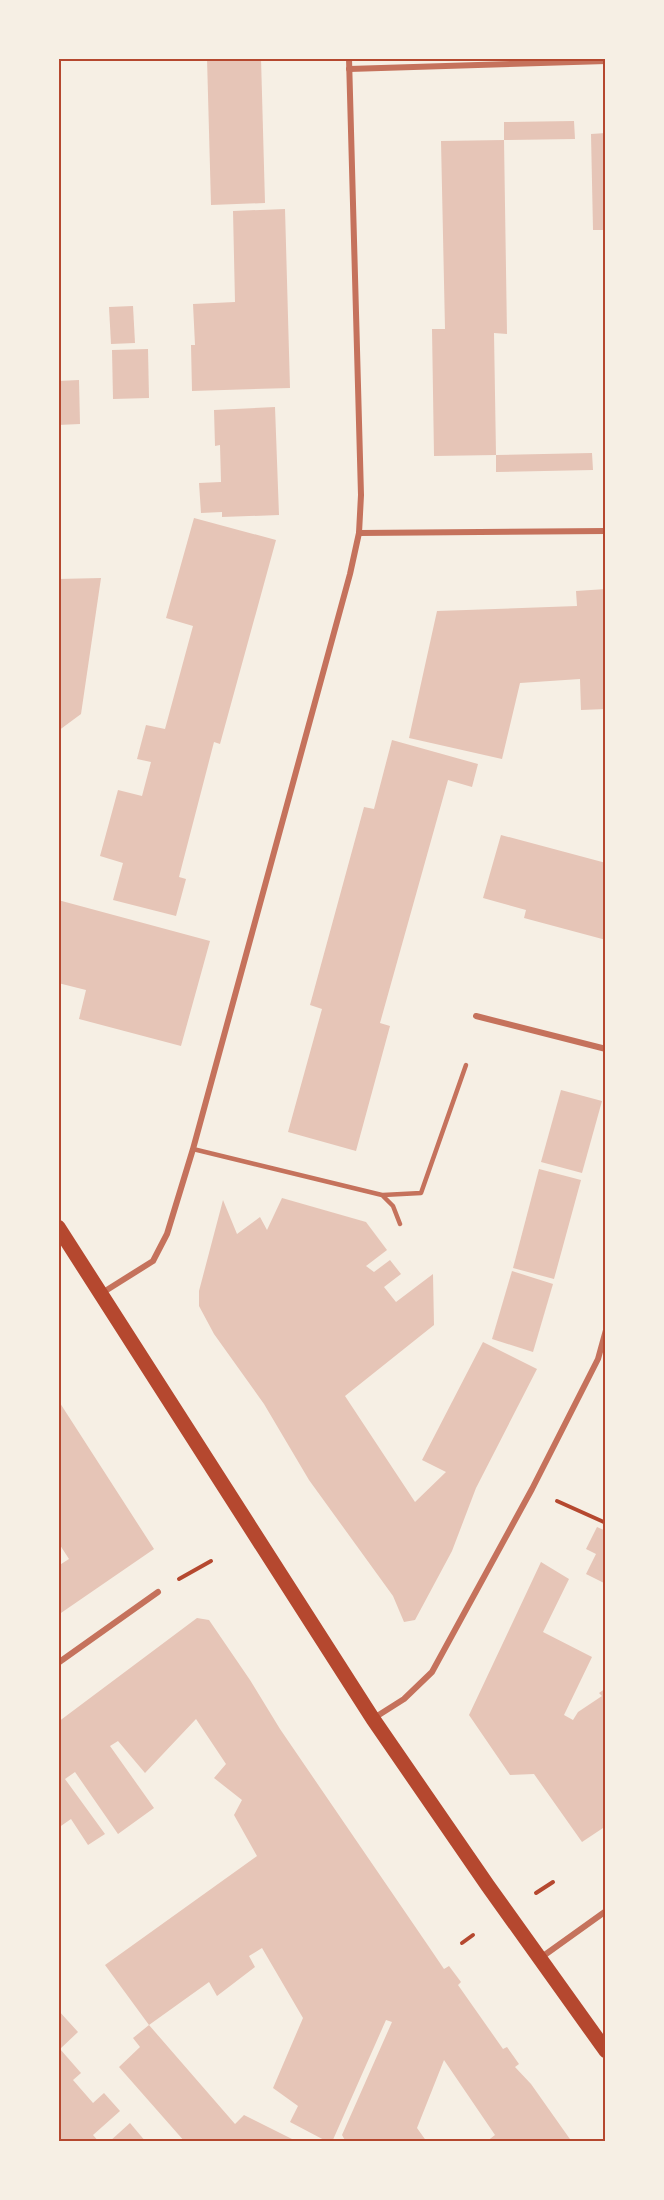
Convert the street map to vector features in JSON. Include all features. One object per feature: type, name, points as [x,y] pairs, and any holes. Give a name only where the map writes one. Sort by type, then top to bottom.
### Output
[{"type":"main road","points":[[58,1227],[374,1719],[538,1959],[606,2051]]},
{"type":"street","points":[[101,1294],[153,1261],[167,1234],[193,1149],[350,574],[359,533],[361,495],[349,58]]},
{"type":"street","points":[[350,69],[606,62]]},
{"type":"street","points":[[359,533],[606,531]]},
{"type":"street","points":[[477,1016],[606,1049]]},
{"type":"street","points":[[374,1719],[404,1699],[432,1672],[532,1489],[598,1359],[606,1330]]},
{"type":"street","points":[[58,1663],[158,1592]]},
{"type":"street","points":[[538,1959],[606,1911]]},
{"type":"lane","points":[[193,1149],[382,1195],[421,1193],[466,1065]]},
{"type":"lane","points":[[382,1195],[393,1206],[400,1224]]},
{"type":"path","points":[[532,1489],[606,1523]]},
{"type":"path","points":[[158,1592],[211,1561]]},
{"type":"path","points":[[536,1893],[553,1882]]},
{"type":"path","points":[[462,1943],[473,1935]]},
{"type":"building","points":[[207,58],[261,58],[265,203],[211,205]]},
{"type":"building","points":[[574,121],[575,139],[504,140],[504,122]]},
{"type":"building","points":[[606,133],[606,230],[593,230],[591,134]]},
{"type":"building","points":[[504,140],[507,334],[494,333],[496,455],[434,456],[432,329],[445,329],[441,141]]},
{"type":"building","points":[[285,209],[290,388],[192,391],[191,345],[195,345],[193,304],[235,302],[233,211]]},
{"type":"building","points":[[133,306],[135,343],[111,344],[109,307]]},
{"type":"building","points":[[148,349],[149,398],[113,399],[112,350]]},
{"type":"building","points":[[79,380],[80,424],[58,425],[58,381]]},
{"type":"building","points":[[275,407],[279,515],[222,517],[222,512],[201,513],[199,483],[221,482],[220,445],[215,446],[214,410]]},
{"type":"building","points":[[592,453],[593,470],[496,472],[496,455]]},
{"type":"building","points":[[194,518],[276,540],[220,744],[214,742],[179,877],[186,879],[176,916],[113,900],[123,863],[100,856],[118,790],[142,796],[151,762],[137,759],[146,725],[165,729],[193,626],[166,618]]},
{"type":"building","points":[[101,578],[81,714],[58,731],[58,579]]},
{"type":"building","points":[[606,589],[606,709],[581,710],[580,679],[520,683],[502,759],[409,738],[437,611],[577,606],[576,591]]},
{"type":"building","points":[[392,740],[478,764],[472,787],[448,780],[380,1023],[390,1026],[356,1151],[288,1132],[322,1009],[310,1005],[364,807],[374,809]]},
{"type":"building","points":[[501,835],[606,863],[606,940],[524,918],[526,910],[483,898]]},
{"type":"building","points":[[58,900],[210,941],[181,1046],[79,1019],[86,990],[58,983]]},
{"type":"building","points":[[561,1090],[602,1101],[582,1173],[541,1162]]},
{"type":"building","points":[[539,1169],[581,1180],[554,1279],[513,1268]]},
{"type":"building","points":[[282,1198],[366,1222],[387,1250],[366,1266],[374,1272],[390,1260],[401,1274],[384,1287],[396,1302],[433,1274],[434,1325],[345,1396],[415,1502],[446,1472],[422,1460],[483,1342],[537,1369],[476,1488],[452,1551],[415,1620],[404,1622],[393,1596],[309,1480],[264,1404],[214,1334],[199,1306],[199,1291],[223,1200],[237,1234],[260,1217],[267,1230]]},
{"type":"building","points":[[512,1271],[553,1284],[533,1352],[492,1339]]},
{"type":"building","points":[[58,1400],[154,1549],[58,1615],[58,1566],[69,1559],[58,1542]]},
{"type":"building","points":[[597,1527],[606,1531],[606,1584],[586,1574],[596,1554],[586,1549]]},
{"type":"building","points":[[541,1562],[569,1579],[543,1632],[592,1657],[564,1715],[573,1720],[578,1712],[602,1696],[599,1693],[606,1688],[606,1826],[582,1842],[534,1774],[510,1775],[469,1715]]},
{"type":"building","points":[[197,1618],[209,1620],[280,1729],[444,1969],[449,1966],[461,1982],[458,1985],[503,2049],[507,2047],[519,2064],[515,2067],[531,2084],[572,2142],[486,2142],[495,2135],[444,2060],[417,2128],[427,2142],[346,2142],[342,2135],[392,2022],[386,2020],[332,2142],[328,2142],[290,2122],[298,2106],[273,2088],[303,2018],[262,1948],[249,1956],[255,1967],[217,1996],[209,1982],[149,2025],[105,1965],[257,1856],[234,1815],[242,1800],[214,1778],[226,1764],[196,1719],[145,1773],[118,1741],[110,1746],[154,1808],[118,1834],[75,1772],[65,1779],[105,1834],[88,1845],[71,1819],[58,1828],[58,1722]]},
{"type":"building","points":[[58,2010],[78,2032],[60,2049],[81,2073],[73,2080],[93,2103],[104,2093],[120,2111],[93,2135],[99,2142],[58,2142]]},
{"type":"building","points":[[149,2025],[235,2124],[244,2115],[298,2142],[185,2142],[119,2067],[140,2047],[133,2038]]},
{"type":"building","points":[[130,2123],[146,2142],[109,2142]]}]
